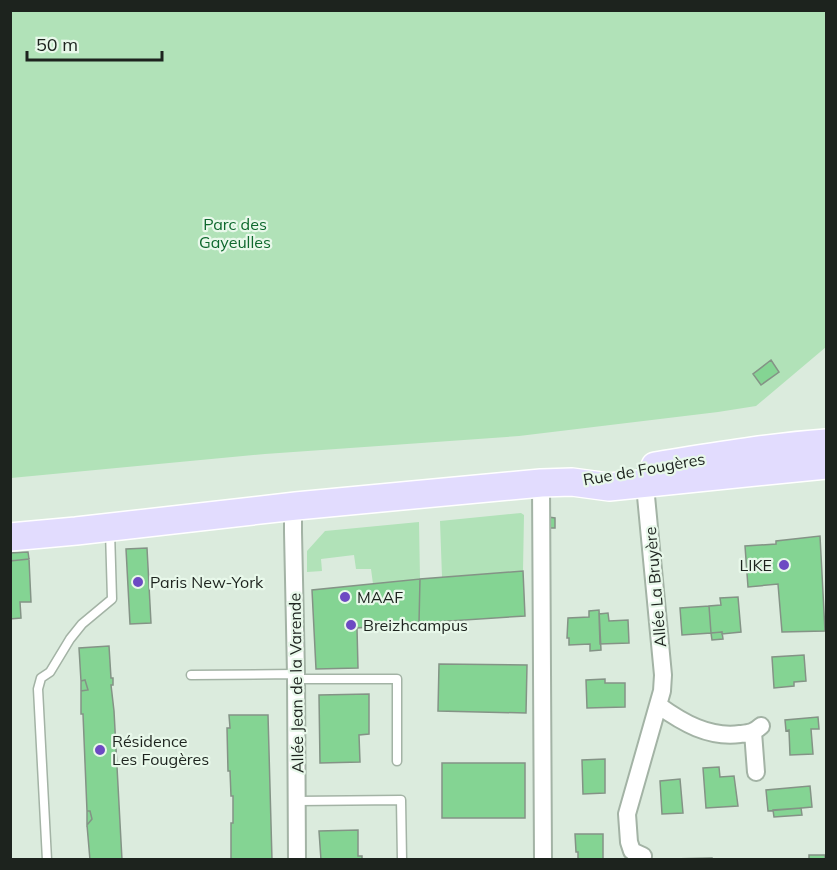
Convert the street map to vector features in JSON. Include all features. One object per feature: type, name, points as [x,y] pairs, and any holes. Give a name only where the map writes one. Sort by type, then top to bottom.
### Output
[{"type":"main road","name":"Rue de Fougères","points":[[644,476],[723,455],[826,443]]},
{"type":"main road","name":"Rue de Fougères","points":[[10,537],[296,506],[572,482],[592,475],[644,476],[826,465]]},
{"type":"street","name":"Allée La Bruyère","points":[[643,856],[632,851],[627,814],[662,691],[663,675],[644,476]]},
{"type":"street","points":[[541,483],[543,860]]},
{"type":"street","name":"Allée Jean de la Varende","points":[[296,506],[293,532],[297,860]]},
{"type":"street","points":[[658,705],[676,718],[713,734],[732,735],[757,729],[756,772]]},
{"type":"lane","points":[[47,860],[38,688],[41,678],[50,672],[82,624],[112,599],[109,528]]},
{"type":"lane","points":[[191,675],[397,679],[397,761]]},
{"type":"lane","points":[[297,801],[401,800],[402,860]]},
{"type":"green space","name":"Parc des Gayeulles","points":[[11,11],[826,11],[826,347],[756,406],[519,436],[265,454],[11,478]]},
{"type":"green space","points":[[521,513],[524,515],[523,571],[442,577],[440,521]]},
{"type":"green space","points":[[419,522],[420,579],[373,584],[371,569],[356,569],[354,555],[321,559],[322,571],[307,572],[307,551],[325,531]]},
{"type":"building","points":[[771,360],[779,372],[761,385],[753,374]]},
{"type":"building","points":[[548,517],[555,518],[555,528],[548,528]]},
{"type":"building","name":"LIKE","points":[[820,536],[825,631],[782,632],[778,584],[748,587],[745,546],[776,544],[776,541]]},
{"type":"building","name":"Paris New-York","points":[[147,548],[151,623],[130,624],[126,549]]},
{"type":"building","points":[[28,552],[29,559],[10,561],[10,553]]},
{"type":"building","points":[[29,559],[31,602],[20,602],[21,618],[10,619],[10,561]]},
{"type":"building","points":[[523,571],[525,616],[419,623],[420,579]]},
{"type":"building","name":"Breizhcampus","points":[[420,579],[419,623],[357,628],[358,668],[316,669],[312,590]]},
{"type":"building","points":[[738,597],[741,632],[711,633],[709,606],[721,605],[720,598]]},
{"type":"building","points":[[709,606],[711,633],[682,635],[680,608]]},
{"type":"building","points":[[599,610],[601,650],[590,651],[590,644],[569,645],[568,618],[589,617],[589,611]]},
{"type":"building","points":[[608,613],[609,621],[628,620],[629,643],[600,644],[599,614]]},
{"type":"building","points":[[722,632],[723,639],[712,640],[711,633]]},
{"type":"building","name":"Résidence Les Fougères","points":[[109,646],[111,678],[113,678],[113,685],[111,685],[122,860],[90,860],[87,825],[92,819],[90,811],[87,811],[83,714],[81,714],[81,691],[88,690],[85,680],[81,681],[79,648]]},
{"type":"building","points":[[804,655],[806,681],[794,682],[794,686],[774,688],[772,657]]},
{"type":"building","points":[[439,664],[527,665],[526,713],[438,711]]},
{"type":"building","points":[[605,679],[605,683],[625,683],[625,707],[587,708],[586,680]]},
{"type":"building","points":[[85,680],[88,690],[81,691],[81,681]]},
{"type":"building","points":[[369,694],[369,734],[359,735],[360,762],[320,763],[319,695]]},
{"type":"building","points":[[229,715],[268,715],[272,860],[231,860],[233,796],[231,796],[230,771],[228,771]]},
{"type":"building","points":[[818,717],[819,729],[811,729],[813,754],[790,755],[789,730],[786,731],[785,720]]},
{"type":"building","points":[[605,759],[605,793],[583,794],[582,760]]},
{"type":"building","points":[[442,763],[525,763],[525,818],[442,818]]},
{"type":"building","points":[[719,767],[720,777],[734,776],[738,806],[706,808],[703,768]]},
{"type":"building","points":[[680,779],[683,813],[662,814],[660,781]]},
{"type":"building","points":[[810,786],[812,807],[768,811],[766,790]]},
{"type":"building","points":[[801,808],[802,815],[774,817],[773,810]]},
{"type":"building","points":[[87,811],[90,811],[92,819],[87,825]]},
{"type":"building","points":[[358,830],[358,856],[362,856],[362,860],[321,860],[319,831]]},
{"type":"building","points":[[575,834],[603,834],[603,860],[578,860]]},
{"type":"building","points":[[809,855],[825,855],[825,860],[809,860]]},
{"type":"building","points":[[712,858],[712,860],[670,859]]},
{"type":"place","name":"LIKE","points":[[784,565]]},
{"type":"place","name":"Paris New-York","points":[[138,582]]},
{"type":"place","name":"MAAF","points":[[345,597]]},
{"type":"place","name":"Breizhcampus","points":[[351,625]]},
{"type":"place","name":"Résidence Les Fougères","points":[[100,750]]}]
